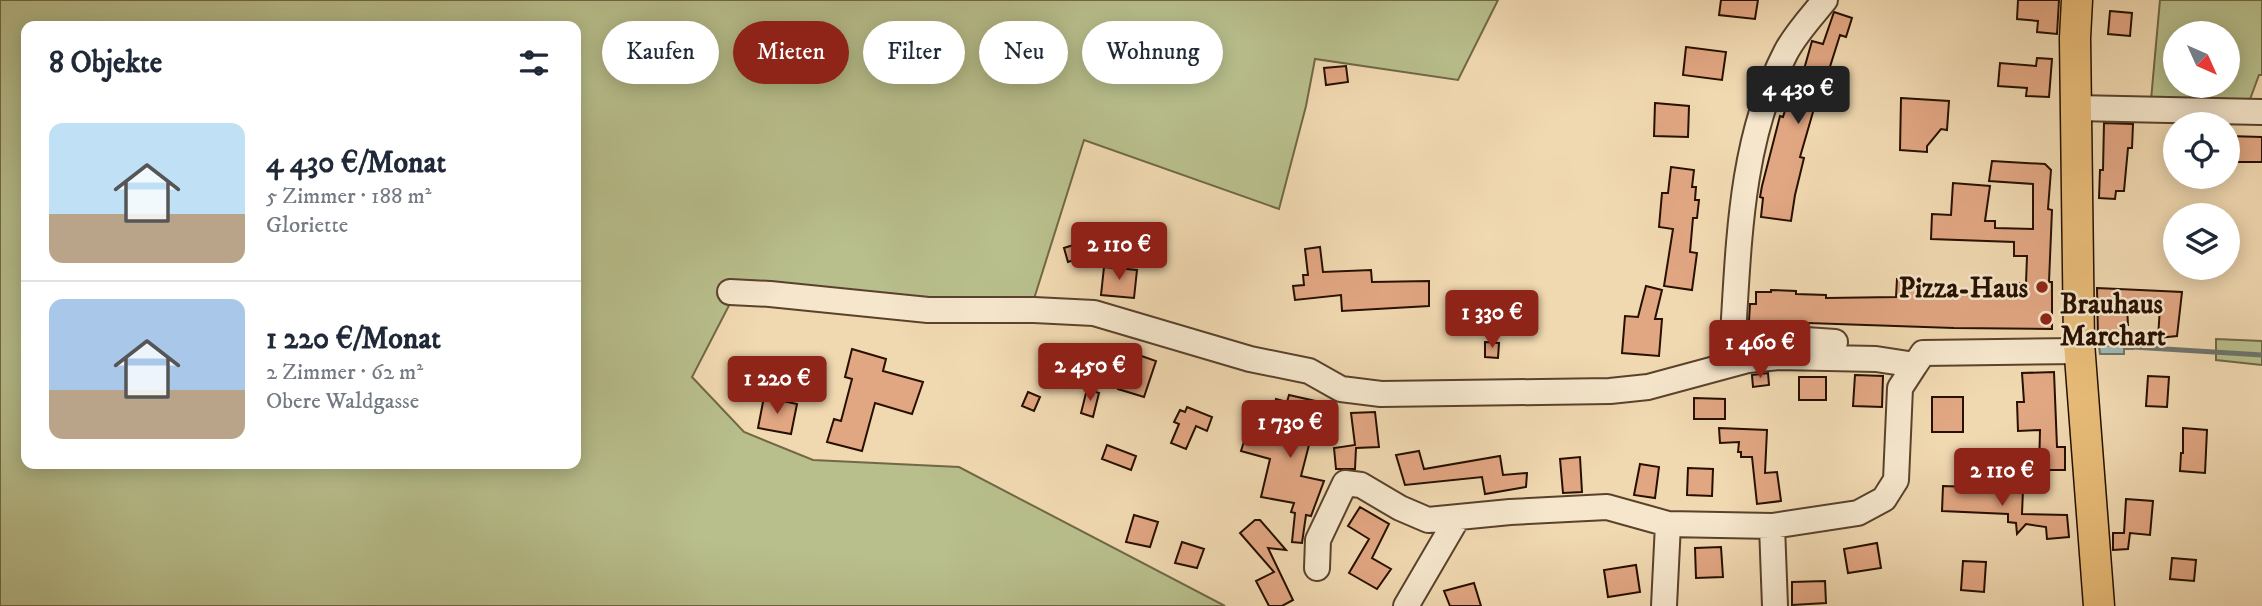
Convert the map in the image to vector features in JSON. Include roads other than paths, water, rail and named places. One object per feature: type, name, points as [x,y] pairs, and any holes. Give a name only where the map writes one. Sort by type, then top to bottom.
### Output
[{"type":"main road","points":[[2077,0],[2080,351],[2099,606]]},
{"type":"street","points":[[1825,0],[1787,49],[1764,98],[1746,173],[1733,335],[1894,346],[1919,359]]},
{"type":"street","points":[[2076,108],[2261,112]]},
{"type":"street","points":[[730,292],[929,310],[1094,313],[1250,359],[1309,371],[1341,389],[1381,394],[1611,391],[1648,387],[1748,360],[1779,357],[1919,359],[2080,351]]},
{"type":"street","points":[[1317,568],[1318,540],[1345,483],[1361,485],[1427,520],[1607,507],[1668,524],[1772,526],[1858,513],[1884,499],[1896,480],[1900,388],[1919,359]]},
{"type":"street","points":[[1406,606],[1458,517]]},
{"type":"street","points":[[1664,606],[1668,524]]},
{"type":"street","points":[[1772,526],[1775,606]]},
{"type":"water","points":[[2133,345],[2133,349],[2124,349],[2124,354],[2100,354],[2099,346]]},
{"type":"waterway","points":[[2133,347],[2262,355]]},
{"type":"place","name":"Pizza-Haus","points":[[2042,287]]},
{"type":"place","name":"Brauhaus Marchart","points":[[2046,319]]}]
